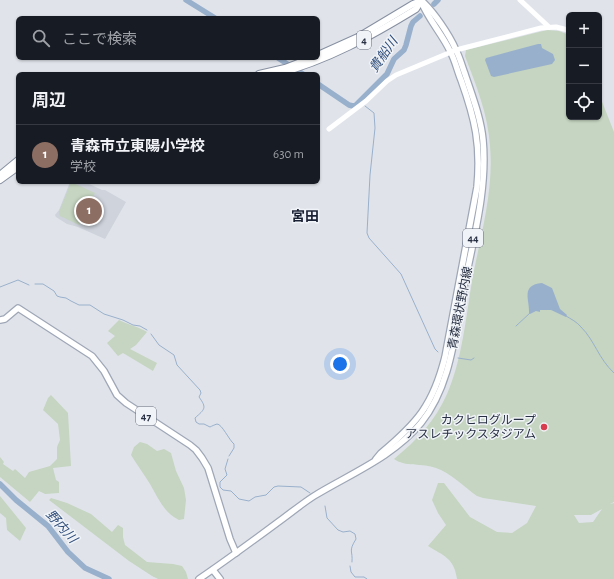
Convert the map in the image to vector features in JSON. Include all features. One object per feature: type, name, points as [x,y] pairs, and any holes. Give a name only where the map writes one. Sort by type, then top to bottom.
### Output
[{"type":"highway","name":"4","points":[[320,55],[358,37],[412,4],[422,0]]},
{"type":"highway","name":"4","points":[[320,59],[361,42],[416,9],[422,0]]},
{"type":"highway","name":"4","points":[[296,66],[307,60]]},
{"type":"highway","name":"4","points":[[271,72],[287,69],[316,60]]},
{"type":"highway","name":"4","points":[[281,72],[287,69]]},
{"type":"highway","points":[[0,175],[16,162]]},
{"type":"highway","points":[[0,180],[16,168]]},
{"type":"main road","name":"青森環状野内線","points":[[236,552],[313,497],[383,457],[420,424],[437,398],[444,381],[450,358],[468,251],[482,188],[484,168],[483,139],[476,108],[453,51],[428,6],[422,0]]},
{"type":"main road","name":"47","points":[[0,320],[5,319],[18,308],[92,356],[98,363],[117,395],[126,403],[196,450],[208,468],[230,540],[236,552]]},
{"type":"main road","name":"44","points":[[199,579],[236,552]]},
{"type":"main road","points":[[213,570],[220,579]]},
{"type":"street","points":[[520,0],[549,27]]},
{"type":"street","points":[[329,129],[366,101],[396,75],[453,51],[476,44],[549,27],[566,30]]},
{"type":"shaded area","points":[[69,184],[89,184],[105,190],[126,202],[105,239],[78,227],[67,224],[56,217],[55,215],[59,210]]},
{"type":"green space","points":[[547,30],[559,31],[566,34],[566,120],[602,120],[602,102],[614,132],[614,502],[610,504],[614,503],[614,579],[457,579],[456,572],[451,562],[428,546],[446,525],[432,500],[438,483],[444,483],[470,517],[497,532],[512,533],[527,523],[536,506],[483,498],[477,496],[442,470],[403,463],[394,459],[425,430],[442,404],[452,381],[460,353],[472,281],[486,214],[491,163],[489,134],[481,100],[465,56],[466,50]],"holes":[[[602,509],[593,522],[579,523],[574,515],[591,515]]]},
{"type":"green space","points":[[70,184],[75,184],[95,193],[79,225],[60,216],[59,212]]},
{"type":"green space","points":[[119,320],[147,332],[136,345],[130,349],[157,363],[153,371],[123,353],[118,356],[107,343],[115,336],[108,331]]},
{"type":"green space","points":[[51,395],[68,413],[71,466],[53,468],[56,480],[59,482],[59,493],[45,494],[39,491],[30,502],[0,477],[0,457],[4,462],[3,464],[13,471],[15,469],[25,478],[29,472],[50,466],[57,459],[57,447],[60,440],[58,424],[43,410],[48,398]]},
{"type":"green space","points":[[140,442],[147,444],[157,451],[164,449],[171,453],[176,471],[184,488],[186,500],[184,519],[179,520],[165,509],[131,455],[134,447]]},
{"type":"green space","points":[[0,496],[26,528],[20,541],[7,530],[6,518],[0,513]]},
{"type":"green space","points":[[51,498],[67,503],[91,514],[112,532],[118,525],[123,528],[125,545],[147,562],[182,566],[188,579],[158,579],[152,576],[129,561],[49,500]]},
{"type":"water","points":[[541,44],[542,48],[553,54],[555,60],[552,64],[494,77],[491,76],[485,60],[486,58]]},
{"type":"water","points":[[542,283],[552,288],[560,309],[567,315],[566,317],[551,310],[540,310],[540,312],[536,311],[530,314],[529,313],[528,290],[535,284]]},
{"type":"waterway","name":"貴船川","points":[[186,0],[212,16]]},
{"type":"waterway","name":"貴船川","points":[[434,4],[438,0]]},
{"type":"waterway","name":"貴船川","points":[[320,85],[349,105],[356,105],[387,74],[394,59],[404,50],[413,22],[420,16]]},
{"type":"waterway","name":"貴船川","points":[[281,60],[300,72]]},
{"type":"waterway","points":[[365,106],[374,113],[375,128],[370,175],[367,233],[369,238],[401,274],[435,349],[438,352]]},
{"type":"waterway","points":[[0,287],[18,280],[29,285]]},
{"type":"waterway","points":[[35,284],[43,284],[54,291],[57,296],[66,298],[79,305],[90,305],[104,314],[133,325],[140,326],[147,330]]},
{"type":"waterway","points":[[516,326],[530,313]]},
{"type":"waterway","points":[[566,316],[578,324],[586,332],[604,361],[614,373]]},
{"type":"waterway","points":[[151,334],[159,345],[174,355],[177,365],[200,390],[201,393],[199,397],[204,408],[195,418],[196,422],[210,427],[217,424],[221,427],[234,444],[234,448],[229,456]]},
{"type":"waterway","points":[[458,358],[471,360],[474,358]]},
{"type":"waterway","points":[[228,459],[225,469],[227,475],[220,482],[220,487],[223,490],[231,491],[239,499],[249,501],[255,497],[266,495],[274,487],[278,486],[301,487],[310,493]]},
{"type":"waterway","name":"野内川","points":[[0,484],[16,500],[48,526],[68,552],[85,568],[109,579]]},
{"type":"waterway","points":[[325,506],[327,518],[338,530],[343,532],[350,531],[355,534],[356,539],[351,549],[352,562]]},
{"type":"waterway","points":[[350,566],[351,572],[355,577],[364,577],[367,579]]},
{"type":"place","name":"青森市立東陽小学校","points":[[89,211]]},
{"type":"place","name":"カクヒログループ アスレチックスタジアム","points":[[544,427]]},
{"type":"district","name":"宮田","points":[[305,217]]}]
